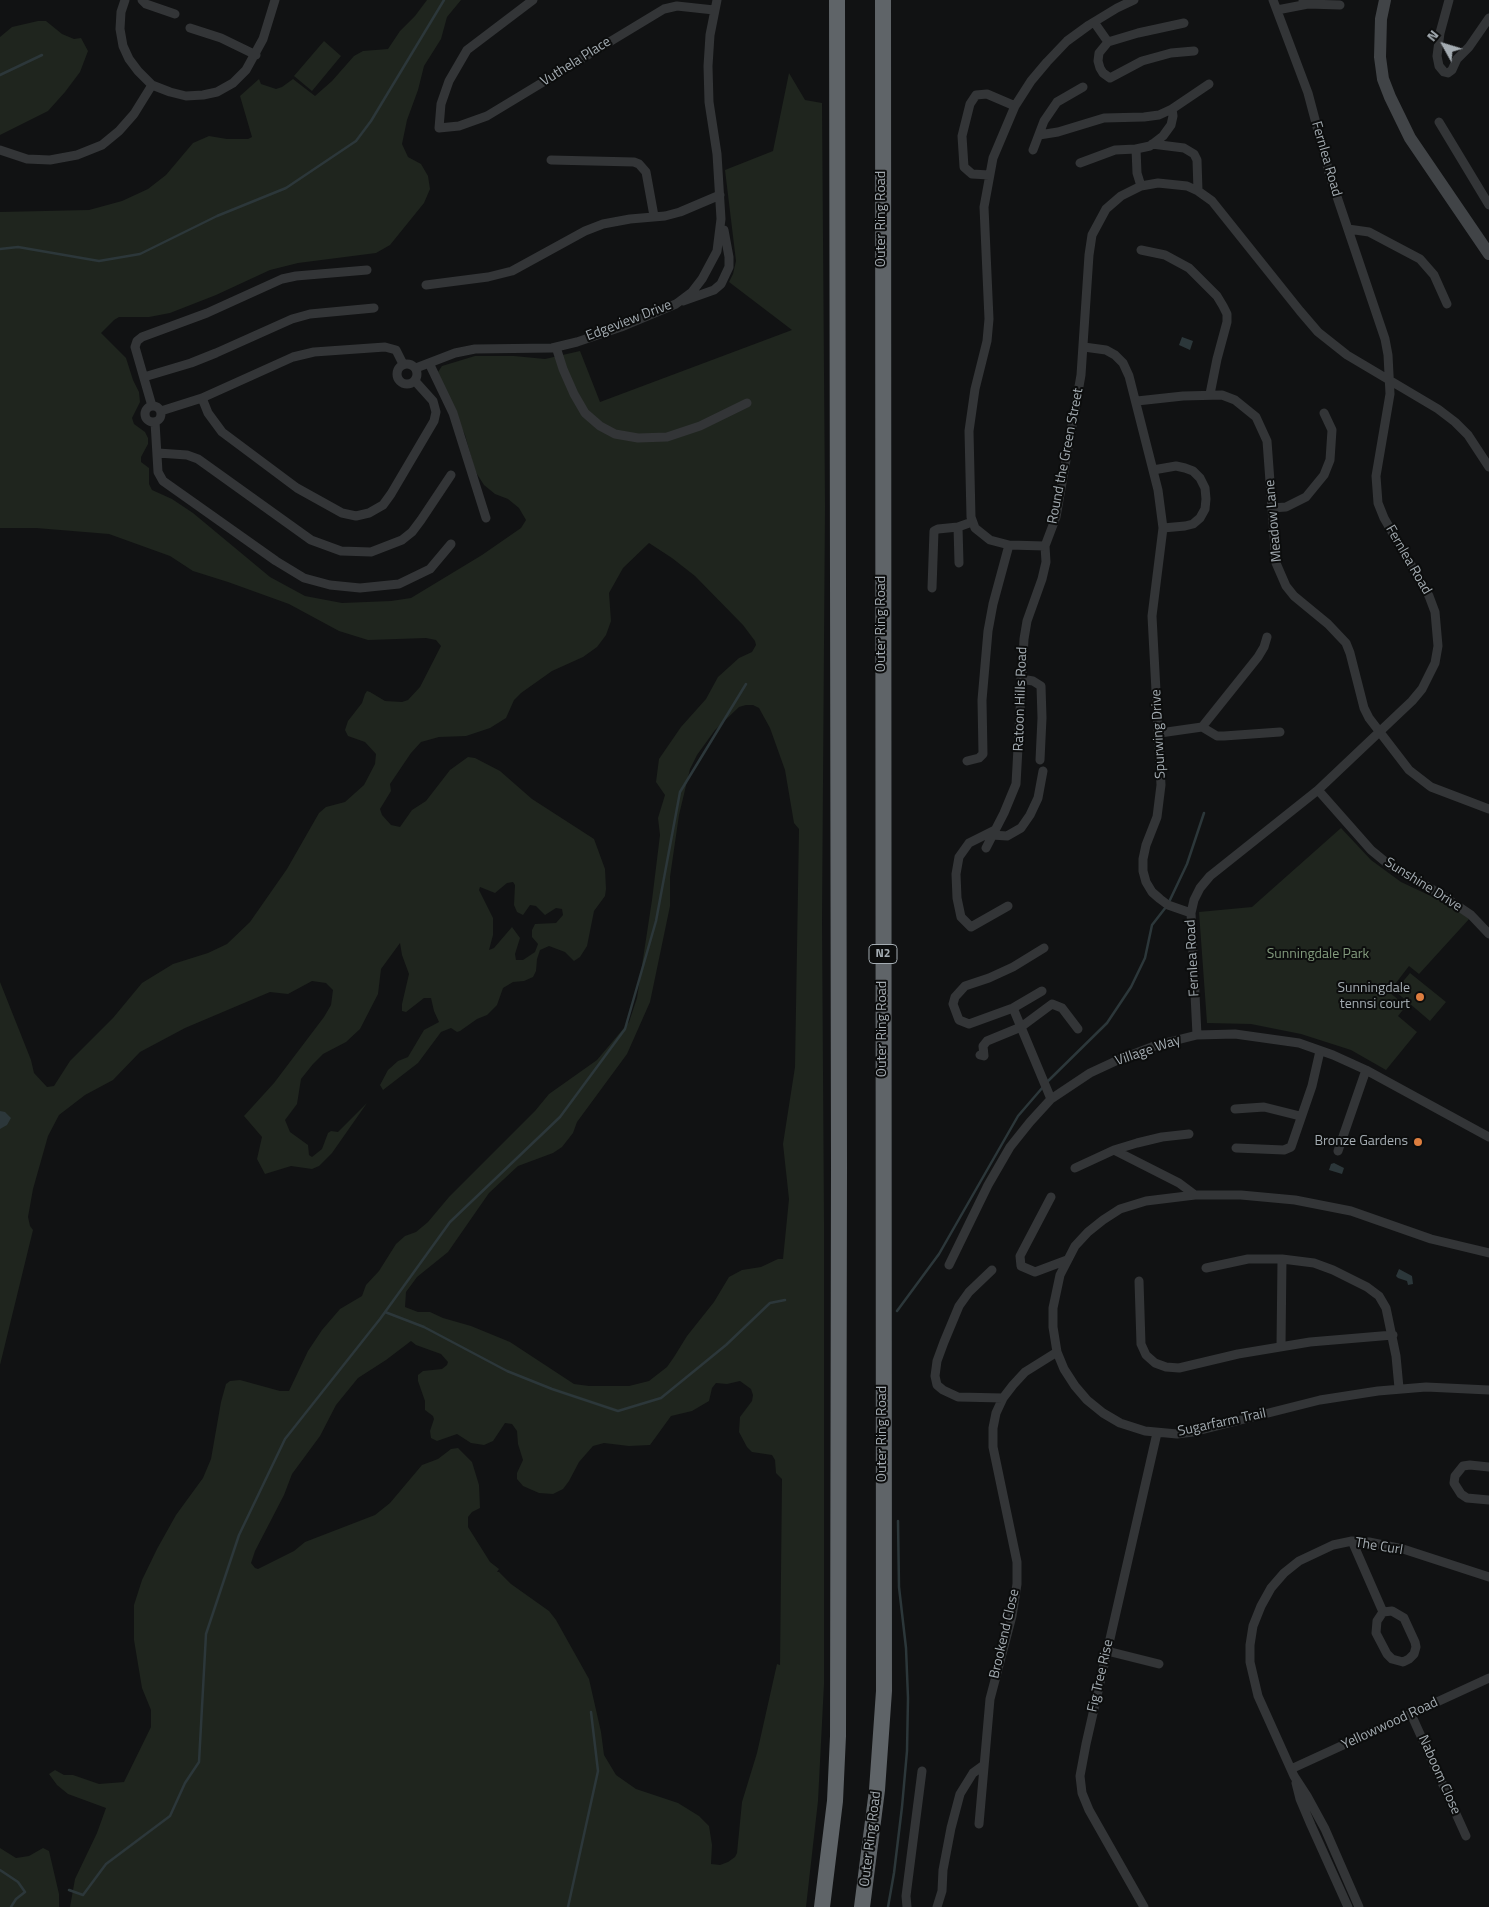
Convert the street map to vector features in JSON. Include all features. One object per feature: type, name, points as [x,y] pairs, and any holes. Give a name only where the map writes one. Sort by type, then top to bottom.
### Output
[{"type":"highway","points":[[822,1907],[835,1801],[838,1736],[837,0]]},
{"type":"highway","name":"Outer Ring Road","points":[[862,1907],[878,1790],[884,1691],[883,0]]},
{"type":"main road","points":[[1385,0],[1381,19],[1380,57],[1383,79],[1390,97],[1410,138],[1489,254]]},
{"type":"street","points":[[125,0],[121,12],[120,29],[123,46],[138,71],[152,84],[170,92],[186,96],[217,92],[236,80],[246,70],[263,39],[275,0]]},
{"type":"street","points":[[142,0],[146,4],[175,14]]},
{"type":"street","name":"Vuthela Place","points":[[533,0],[467,50],[458,63],[443,96],[439,128],[459,126],[487,116],[664,10],[677,6],[714,10]]},
{"type":"street","name":"Edgeview Drive","points":[[416,368],[455,353],[475,349],[556,347],[621,327],[676,304],[692,292],[711,264],[720,238],[720,195],[717,154],[709,102],[708,66],[714,10],[717,0]]},
{"type":"street","points":[[1045,546],[1009,545],[990,540],[982,535],[972,522],[969,431],[975,389],[987,341],[989,320],[984,207],[989,175],[1003,131],[1015,106],[1031,81],[1067,42],[1094,22],[1134,0]]},
{"type":"street","name":"Fernlea Road","points":[[1197,1035],[1191,913],[1194,900],[1200,888],[1210,876],[1318,790],[1412,701],[1422,689],[1434,663],[1438,646],[1436,612],[1430,596],[1384,518],[1378,503],[1376,476],[1389,401],[1390,379],[1385,339],[1330,176],[1308,93],[1273,0]]},
{"type":"street","points":[[1449,0],[1440,33],[1437,56],[1439,66],[1444,72],[1452,70],[1457,59],[1469,47],[1489,18]]},
{"type":"street","points":[[1278,10],[1306,2],[1340,5]]},
{"type":"street","points":[[1094,22],[1108,42]]},
{"type":"street","points":[[1184,23],[1108,42],[1101,49],[1098,61],[1103,74],[1110,78],[1142,61],[1171,53],[1194,51]]},
{"type":"street","points":[[190,28],[222,38],[256,54]]},
{"type":"street","points":[[0,150],[27,159],[50,160],[77,156],[102,145],[119,131],[134,114],[152,84]]},
{"type":"street","points":[[1039,135],[1058,132],[1104,118],[1144,118],[1159,114],[1172,109],[1209,84]]},
{"type":"street","points":[[1033,150],[1044,121],[1057,102],[1083,87]]},
{"type":"street","points":[[989,175],[972,174],[964,167],[962,136],[970,104],[976,95],[987,94],[1015,106]]},
{"type":"street","points":[[1080,163],[1115,150],[1136,149],[1152,144],[1163,136],[1171,124],[1174,116],[1172,109]]},
{"type":"street","points":[[1439,122],[1489,205]]},
{"type":"street","points":[[1152,144],[1184,148],[1194,154],[1197,160],[1198,191]]},
{"type":"street","points":[[1136,149],[1137,173],[1141,186]]},
{"type":"street","points":[[551,160],[634,162],[639,164],[646,172],[654,216]]},
{"type":"street","name":"Round the Green Street","points":[[1045,546],[1056,517],[1078,394],[1084,347],[1089,255],[1092,235],[1100,217],[1113,202],[1130,190],[1141,186],[1168,182],[1187,186],[1198,191],[1218,208],[1318,332],[1347,355],[1390,379],[1455,422],[1468,435],[1489,467]]},
{"type":"street","points":[[426,285],[488,277],[512,271],[585,231],[612,222],[665,216],[680,212],[720,195]]},
{"type":"street","points":[[676,304],[714,290],[722,284],[726,275],[729,257],[721,219]]},
{"type":"street","points":[[1348,228],[1369,232],[1420,259],[1434,275],[1447,304]]},
{"type":"street","points":[[1141,250],[1165,254],[1184,264],[1202,280],[1223,306],[1227,314],[1227,322],[1210,394]]},
{"type":"street","points":[[152,406],[135,347],[137,341],[142,337],[207,313],[282,279],[296,276],[367,270]]},
{"type":"street","points":[[144,377],[208,356],[292,318],[310,314],[374,308]]},
{"type":"street","points":[[161,411],[202,398],[293,357],[314,352],[385,347],[396,350],[402,364]]},
{"type":"street","points":[[556,347],[566,378],[585,414],[600,426],[615,434],[638,438],[667,436],[700,426],[747,403]]},
{"type":"street","name":"Spurwing Drive","points":[[1084,347],[1106,350],[1114,355],[1122,363],[1130,376],[1158,490],[1163,528],[1152,616],[1160,733],[1160,802],[1158,817],[1146,845],[1143,859],[1146,882],[1152,892],[1168,905],[1191,913]]},
{"type":"street","points":[[429,363],[453,413],[486,518]]},
{"type":"street","points":[[402,364],[412,365],[418,373],[415,380],[408,385],[399,381],[397,371],[402,364]]},
{"type":"street","points":[[202,398],[208,413],[222,432],[297,488],[342,513],[356,516],[369,513],[383,505],[408,467],[434,421],[436,412],[433,401],[415,380]]},
{"type":"street","name":"Meadow Lane","points":[[1137,401],[1210,394],[1222,395],[1235,400],[1256,417],[1266,441],[1274,549],[1280,576],[1294,596],[1328,624],[1346,643],[1364,708],[1379,733],[1409,770],[1420,780],[1431,786],[1489,809]]},
{"type":"street","points":[[152,406],[161,411]]},
{"type":"street","points":[[152,406],[146,410],[145,416],[150,422],[155,422],[161,417],[161,411]]},
{"type":"street","points":[[1272,508],[1286,507],[1306,497],[1315,488],[1324,474],[1330,460],[1332,430],[1324,413]]},
{"type":"street","points":[[155,422],[158,472],[164,481],[276,561],[304,578],[330,585],[360,588],[400,584],[430,569],[451,544]]},
{"type":"street","points":[[158,452],[187,455],[198,459],[289,526],[311,540],[341,551],[371,552],[402,540],[412,532],[451,475]]},
{"type":"street","points":[[1153,470],[1176,466],[1185,468],[1193,471],[1200,478],[1205,488],[1205,509],[1200,518],[1193,524],[1163,528]]},
{"type":"street","points":[[932,588],[934,531],[958,527],[972,522]]},
{"type":"street","points":[[958,527],[959,563]]},
{"type":"street","points":[[967,761],[979,758],[983,754],[982,700],[988,632],[993,604],[1009,545]]},
{"type":"street","name":"Ratoon Hills Road","points":[[986,848],[1016,784],[1024,639],[1027,621],[1046,562],[1045,546]]},
{"type":"street","points":[[1202,727],[1258,657],[1264,647],[1266,637]]},
{"type":"street","points":[[1021,679],[1034,681],[1041,686],[1040,760]]},
{"type":"street","points":[[1160,733],[1202,727],[1217,736],[1280,732]]},
{"type":"street","points":[[1008,906],[971,927],[961,917],[957,898],[956,874],[958,857],[969,843],[994,832],[1007,836],[1021,828],[1038,798],[1043,770]]},
{"type":"street","name":"Sunshine Drive","points":[[1318,790],[1371,850],[1388,864],[1440,894],[1471,915],[1489,934]]},
{"type":"street","points":[[1042,992],[1014,1008],[969,1024],[959,1020],[953,1004],[954,997],[965,986],[1013,967],[1044,948]]},
{"type":"street","points":[[980,1055],[984,1056],[983,1046],[987,1041],[1021,1027],[1052,1004],[1062,1008],[1078,1029]]},
{"type":"street","points":[[1014,1008],[1051,1100]]},
{"type":"street","name":"Village Way","points":[[949,1265],[988,1185],[1010,1147],[1051,1100],[1090,1073],[1118,1060],[1157,1045],[1197,1035],[1235,1034],[1262,1037],[1299,1043],[1320,1050],[1366,1070],[1489,1136]]},
{"type":"street","points":[[1236,1148],[1288,1150],[1294,1142],[1300,1116],[1312,1086],[1320,1050]]},
{"type":"street","points":[[1338,1151],[1366,1070]]},
{"type":"street","points":[[1235,1109],[1264,1108],[1300,1116]]},
{"type":"street","points":[[1075,1168],[1114,1150],[1162,1137],[1189,1134]]},
{"type":"street","points":[[1114,1150],[1179,1183],[1195,1195]]},
{"type":"street","name":"Sugarfarm Trail","points":[[1489,1253],[1431,1239],[1351,1211],[1294,1200],[1240,1195],[1195,1195],[1146,1200],[1120,1209],[1103,1220],[1075,1246],[1055,1290],[1053,1308],[1053,1327],[1057,1352],[1064,1370],[1075,1386],[1102,1413],[1120,1423],[1157,1433],[1176,1434],[1193,1432],[1320,1400],[1399,1388],[1443,1387],[1489,1390]]},
{"type":"street","points":[[1051,1198],[1020,1256],[1021,1266],[1035,1272],[1067,1260]]},
{"type":"street","points":[[1206,1268],[1248,1259],[1282,1259],[1320,1265],[1367,1287],[1379,1296],[1386,1308],[1393,1335],[1399,1388]]},
{"type":"street","points":[[1281,1346],[1282,1259]]},
{"type":"street","points":[[992,1270],[969,1292],[959,1306],[937,1361],[935,1376],[943,1390],[958,1397],[1003,1398]]},
{"type":"street","points":[[1139,1281],[1141,1344],[1146,1355],[1155,1363],[1166,1368],[1179,1368],[1281,1346],[1393,1335]]},
{"type":"street","name":"Brookend Close","points":[[979,1824],[990,1699],[1012,1616],[1017,1562],[993,1447],[995,1421],[1003,1398],[1013,1384],[1025,1372],[1057,1352]]},
{"type":"street","name":"Fig Tree Rise","points":[[1144,1907],[1103,1836],[1082,1793],[1080,1776],[1082,1759],[1157,1433]]},
{"type":"street","points":[[1489,1468],[1470,1465],[1463,1466],[1455,1476],[1454,1483],[1461,1494],[1467,1498],[1489,1500]]},
{"type":"street","points":[[1352,1542],[1383,1612]]},
{"type":"street","name":"The Curl","points":[[1359,1907],[1315,1809],[1293,1772],[1258,1696],[1253,1679],[1250,1645],[1253,1626],[1271,1588],[1284,1573],[1299,1562],[1334,1545],[1369,1542],[1403,1549],[1489,1577]]},
{"type":"street","points":[[1383,1612],[1398,1614],[1404,1618],[1408,1626],[1416,1647],[1414,1654],[1403,1662],[1397,1662],[1387,1654],[1376,1633],[1377,1621],[1383,1612]]},
{"type":"street","points":[[1107,1651],[1160,1664]]},
{"type":"street","name":"Yellowwood Road","points":[[1293,1772],[1489,1678]]},
{"type":"street","name":"Naboom Close","points":[[1411,1714],[1466,1836]]},
{"type":"street","points":[[937,1907],[942,1891],[943,1870],[951,1828],[960,1794],[970,1777],[984,1765]]},
{"type":"street","points":[[907,1907],[906,1896],[922,1771]]},
{"type":"street","name":"The Curl","points":[[1293,1772],[1304,1807],[1348,1907]]},
{"type":"green space","points":[[427,0],[461,0],[447,17],[441,39],[424,66],[407,120],[402,144],[408,157],[421,164],[428,176],[430,189],[424,203],[390,245],[376,253],[298,263],[270,270],[216,295],[170,313],[149,317],[119,317],[101,333],[126,358],[139,392],[140,402],[132,418],[134,424],[145,432],[148,438],[148,444],[141,457],[141,462],[149,468],[149,484],[152,490],[172,499],[193,513],[270,577],[305,596],[342,603],[391,601],[411,598],[482,555],[521,528],[526,520],[519,508],[484,485],[475,471],[465,435],[439,378],[438,372],[442,366],[475,356],[514,356],[545,359],[580,351],[600,402],[792,330],[729,282],[736,261],[725,170],[773,151],[789,73],[805,100],[822,103],[825,506],[822,921],[824,1684],[818,1801],[806,1907],[70,1907],[75,1879],[97,1833],[106,1808],[68,1794],[57,1785],[49,1774],[55,1770],[64,1775],[73,1775],[99,1784],[124,1782],[151,1727],[151,1710],[142,1688],[134,1640],[134,1605],[142,1580],[157,1549],[176,1515],[203,1478],[211,1459],[226,1384],[230,1381],[240,1380],[280,1391],[289,1391],[308,1351],[322,1330],[340,1309],[362,1296],[366,1285],[379,1271],[396,1244],[428,1222],[449,1197],[535,1111],[549,1094],[597,1060],[629,1022],[637,998],[660,835],[658,818],[665,795],[656,782],[659,759],[681,727],[706,699],[718,677],[739,658],[752,652],[756,645],[743,625],[695,576],[649,543],[623,568],[609,593],[611,621],[606,635],[597,647],[583,657],[552,671],[521,693],[514,700],[506,718],[490,728],[466,736],[439,737],[421,742],[411,753],[390,784],[391,791],[380,809],[382,815],[391,825],[400,827],[412,810],[426,801],[450,770],[468,757],[475,758],[500,771],[532,799],[594,839],[605,869],[606,889],[605,896],[594,911],[587,946],[580,957],[574,961],[565,952],[549,946],[540,950],[533,977],[524,981],[513,982],[503,988],[497,1005],[487,1015],[477,1019],[460,1031],[457,1032],[451,1028],[441,1032],[418,1063],[383,1090],[380,1085],[388,1070],[398,1061],[408,1057],[424,1030],[439,1022],[431,998],[424,998],[406,1012],[402,1011],[409,974],[400,943],[381,969],[378,994],[360,1029],[346,1042],[323,1054],[313,1064],[301,1079],[297,1104],[285,1120],[290,1132],[308,1145],[309,1155],[312,1157],[322,1149],[328,1133],[331,1131],[338,1132],[367,1103],[332,1153],[319,1166],[312,1169],[291,1166],[265,1174],[257,1159],[262,1137],[244,1116],[274,1083],[324,1017],[331,1005],[333,990],[326,983],[312,981],[288,994],[270,992],[185,1028],[140,1052],[113,1080],[85,1095],[59,1115],[48,1136],[33,1189],[28,1217],[33,1230],[0,1365],[0,982],[31,1060],[34,1073],[47,1087],[54,1086],[70,1061],[113,1018],[142,983],[173,964],[208,953],[227,944],[250,922],[287,869],[319,813],[326,807],[345,802],[364,785],[375,764],[376,754],[365,742],[348,736],[345,730],[348,721],[362,703],[367,691],[385,701],[402,702],[408,700],[420,687],[441,646],[436,640],[426,638],[368,640],[339,631],[289,604],[193,571],[170,556],[109,534],[36,528],[0,528],[0,212],[89,210],[122,201],[148,189],[166,175],[193,143],[209,136],[227,139],[248,139],[252,137],[240,96],[259,79],[261,84],[276,89],[293,79],[315,96],[332,81],[354,56],[363,51],[388,49],[400,31]],"holes":[[[753,705],[759,708],[770,728],[785,770],[794,823],[799,829],[795,1067],[783,1144],[789,1199],[783,1259],[778,1259],[761,1267],[742,1270],[729,1277],[714,1302],[687,1336],[667,1367],[649,1381],[629,1386],[574,1384],[510,1342],[430,1312],[418,1312],[405,1307],[406,1292],[417,1277],[448,1252],[489,1193],[518,1166],[553,1153],[562,1147],[573,1133],[577,1122],[627,1054],[650,1002],[670,906],[670,877],[679,815],[690,769],[697,755],[715,730],[739,707]],[[513,882],[515,885],[514,905],[517,912],[523,915],[530,905],[536,906],[545,915],[556,908],[562,909],[563,915],[556,923],[535,924],[532,930],[532,937],[538,944],[535,952],[523,960],[516,960],[515,954],[520,938],[512,927],[494,948],[489,950],[493,935],[493,918],[479,890],[480,887],[495,893],[507,883]],[[411,1341],[416,1345],[441,1354],[448,1362],[447,1365],[442,1369],[423,1371],[418,1375],[418,1381],[425,1401],[425,1410],[434,1419],[430,1431],[431,1438],[437,1441],[457,1434],[471,1443],[484,1445],[493,1441],[505,1423],[512,1424],[517,1431],[518,1444],[523,1460],[517,1473],[517,1479],[523,1486],[539,1493],[553,1494],[563,1489],[579,1462],[593,1446],[604,1443],[629,1446],[650,1445],[671,1416],[692,1411],[709,1401],[712,1388],[716,1383],[727,1384],[740,1381],[751,1389],[752,1401],[740,1417],[739,1432],[752,1452],[772,1455],[775,1460],[776,1473],[782,1479],[780,1665],[777,1664],[757,1753],[742,1802],[737,1853],[728,1862],[720,1865],[711,1864],[712,1845],[709,1826],[699,1816],[678,1803],[636,1789],[616,1775],[604,1755],[601,1732],[589,1679],[556,1620],[549,1611],[497,1572],[499,1569],[490,1562],[468,1527],[468,1517],[472,1512],[480,1508],[479,1485],[472,1462],[458,1448],[451,1449],[438,1459],[422,1465],[390,1503],[375,1515],[305,1542],[294,1551],[258,1569],[251,1563],[255,1551],[284,1495],[292,1474],[320,1436],[336,1405],[358,1378]]]},
{"type":"green space","points":[[46,21],[62,34],[74,39],[81,38],[88,51],[80,72],[48,111],[0,135],[0,37],[12,27]]},
{"type":"green space","points":[[324,41],[341,56],[312,91],[294,76]]},
{"type":"green space","name":"Sunningdale Park","points":[[1341,828],[1371,860],[1401,882],[1435,898],[1470,918],[1419,974],[1409,966],[1389,992],[1406,1006],[1398,1016],[1417,1032],[1386,1070],[1351,1050],[1301,1034],[1251,1024],[1207,1023],[1199,912],[1252,907]]},
{"type":"green space","name":"Sunningdale tennsi court","points":[[1410,973],[1446,1002],[1430,1021],[1395,991]]},
{"type":"green space","points":[[0,1848],[16,1858],[29,1856],[43,1848],[49,1851],[59,1894],[59,1907],[0,1907]]},
{"type":"shaded area","points":[[1182,337],[1193,341],[1190,350],[1179,345]]},
{"type":"shaded area","points":[[0,1111],[5,1112],[11,1118],[7,1125],[0,1129]]},
{"type":"shaded area","points":[[1334,1163],[1344,1168],[1342,1174],[1329,1170],[1331,1164]]},
{"type":"shaded area","points":[[1399,1269],[1412,1276],[1413,1284],[1408,1285],[1407,1281],[1396,1276]]},
{"type":"waterway","points":[[0,249],[18,247],[99,261],[140,254],[217,216],[286,188],[356,141],[371,121],[444,0]]},
{"type":"waterway","points":[[0,75],[42,55]]},
{"type":"waterway","points":[[69,1890],[83,1895],[106,1864],[170,1816],[185,1783],[199,1762],[206,1634],[239,1535],[285,1439],[380,1319],[450,1222],[560,1117],[625,1029],[656,921],[680,792],[746,684]]},
{"type":"waterway","points":[[1169,902],[1187,864],[1204,813]]},
{"type":"waterway","points":[[1046,1083],[1107,1023],[1131,987],[1145,958],[1152,925],[1166,907]]},
{"type":"waterway","points":[[897,1311],[939,1254],[1018,1116],[1043,1087]]},
{"type":"waterway","points":[[385,1312],[424,1327],[507,1371],[552,1389],[618,1411],[661,1398],[726,1345],[770,1303],[785,1300]]},
{"type":"waterway","points":[[888,1907],[894,1873],[907,1751],[908,1698],[906,1648],[899,1587],[898,1521]]},
{"type":"waterway","points":[[568,1907],[598,1771],[591,1712]]},
{"type":"waterway","points":[[0,1870],[18,1882],[25,1892],[16,1899],[11,1907]]},
{"type":"place","name":"Sunningdale tennsi court","points":[[1420,997]]},
{"type":"place","name":"Bronze Gardens","points":[[1418,1142]]}]
